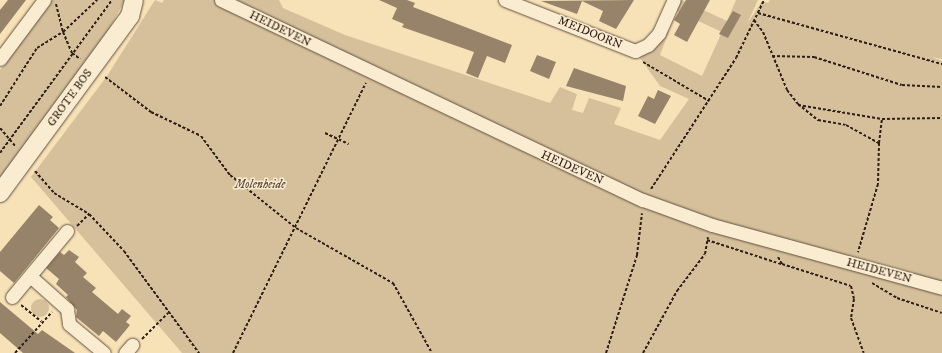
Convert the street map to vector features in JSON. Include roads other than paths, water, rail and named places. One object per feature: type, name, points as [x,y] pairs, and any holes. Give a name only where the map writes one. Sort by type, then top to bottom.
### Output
[{"type":"street","points":[[0,59],[44,0]]},
{"type":"street","name":"GROTE BOS","points":[[0,193],[130,16],[134,0]]},
{"type":"street","name":"HEIDEVEN","points":[[220,0],[371,73],[643,200],[712,225],[942,288]]},
{"type":"street","name":"MEIDOORN","points":[[506,0],[635,51],[648,45],[659,33],[674,0]]},
{"type":"street","points":[[12,297],[67,231]]},
{"type":"street","points":[[30,276],[67,308],[69,324],[101,352]]},
{"type":"park label","name":"Molenheide","points":[[260,185]]}]
